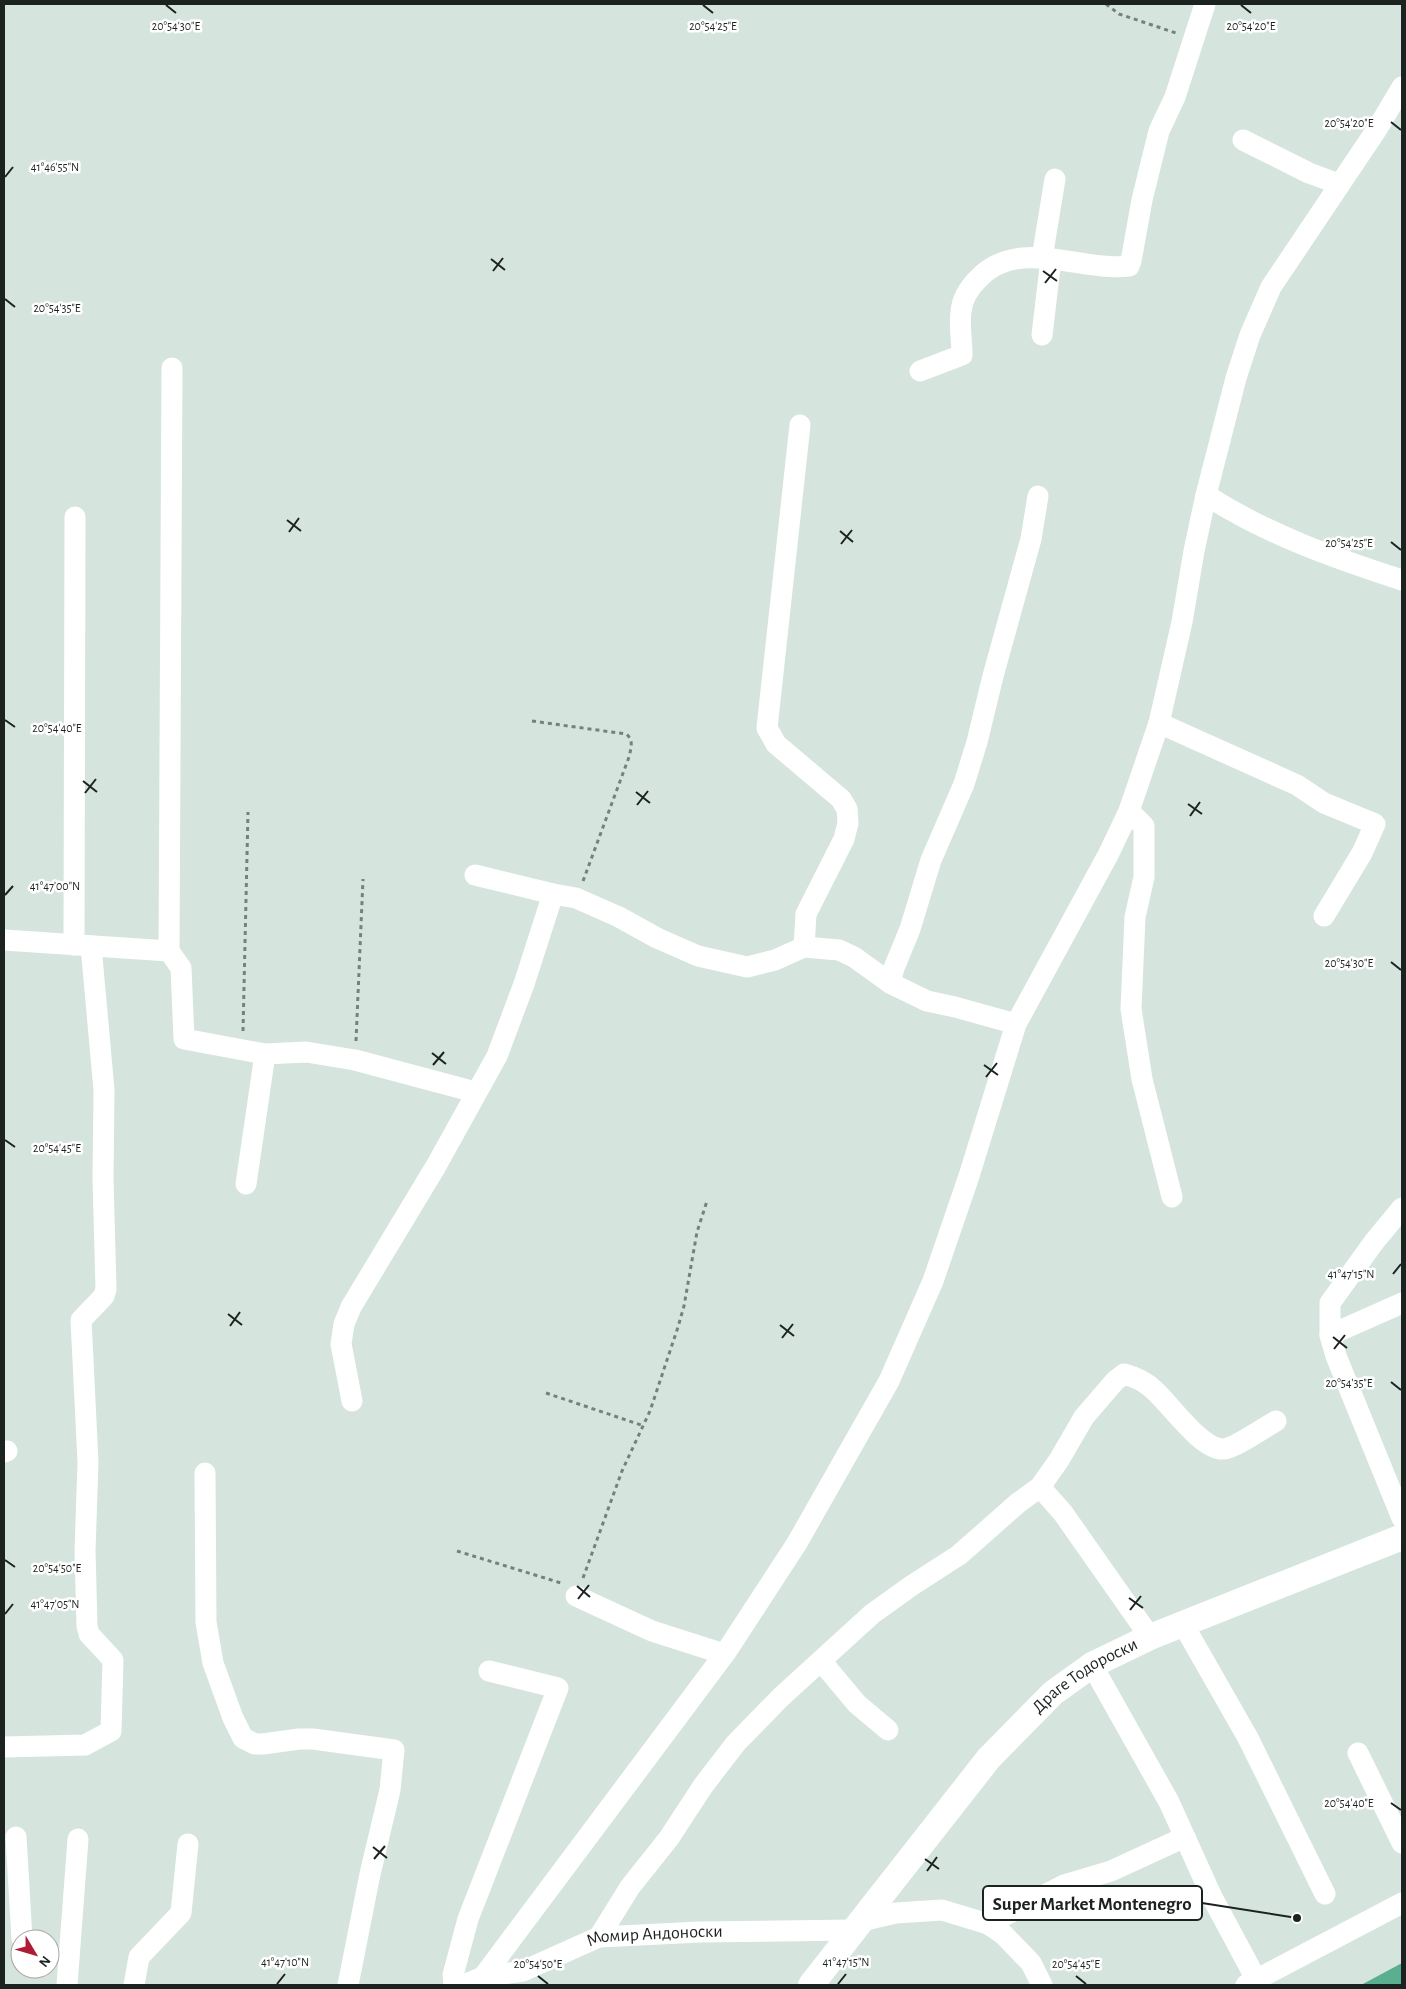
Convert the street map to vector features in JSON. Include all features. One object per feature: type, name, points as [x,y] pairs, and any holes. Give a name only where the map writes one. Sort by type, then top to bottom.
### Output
[{"type":"street","points":[[920,371],[962,354],[961,312],[964,297],[981,275],[993,266],[1006,260],[1046,259],[1116,268],[1129,266],[1142,200],[1159,132],[1175,97],[1205,4]]},
{"type":"street","points":[[473,1981],[724,1654],[798,1543],[889,1381],[933,1280],[969,1176],[1016,1024],[1108,855],[1129,811],[1159,723],[1182,622],[1206,495],[1236,378],[1250,335],[1271,287],[1377,129],[1402,87]]},
{"type":"street","points":[[1243,140],[1309,173],[1339,184]]},
{"type":"street","points":[[1042,335],[1046,259],[1055,179]]},
{"type":"street","points":[[172,368],[169,951],[181,968],[184,1039],[265,1054],[306,1052],[355,1060],[475,1092]]},
{"type":"street","points":[[800,425],[767,728],[776,744],[841,799],[847,809],[848,823],[844,839],[806,914],[804,947]]},
{"type":"street","points":[[1206,495],[1235,514],[1278,532],[1301,545],[1339,560],[1402,580]]},
{"type":"street","points":[[890,983],[894,968],[910,930],[931,860],[964,784],[977,742],[993,676],[1031,539],[1038,496]]},
{"type":"street","points":[[4,1747],[86,1746],[111,1731],[113,1660],[89,1634],[86,1607],[85,1551],[88,1462],[81,1320],[104,1296],[106,1289],[103,1179],[104,1090],[82,945],[75,517]]},
{"type":"street","points":[[1159,723],[1297,785],[1324,802],[1375,824],[1362,852],[1324,916]]},
{"type":"street","points":[[1129,811],[1144,826],[1144,877],[1136,917],[1131,1009],[1142,1079],[1172,1196]]},
{"type":"street","points":[[475,875],[576,898],[698,956],[747,967],[762,965],[804,947],[839,950],[854,957],[890,983],[927,1001],[955,1006],[1016,1024]]},
{"type":"street","points":[[352,1401],[341,1344],[344,1324],[350,1307],[436,1166],[475,1092],[497,1056],[524,984],[554,894]]},
{"type":"street","points":[[4,940],[169,951]]},
{"type":"street","points":[[246,1184],[265,1054]]},
{"type":"street","points":[[1402,1208],[1369,1248],[1330,1303],[1330,1334],[1336,1356],[1402,1518]]},
{"type":"street","points":[[1330,1334],[1402,1303]]},
{"type":"street","points":[[599,1937],[630,1887],[669,1838],[703,1786],[736,1743],[781,1697],[872,1614],[910,1586],[959,1555],[1018,1503],[1040,1487],[1059,1460],[1084,1417],[1115,1381],[1124,1374],[1137,1377],[1154,1389],[1191,1430],[1217,1448],[1230,1448],[1276,1421]]},
{"type":"street","points":[[205,1473],[206,1622],[214,1663],[233,1718],[243,1738],[255,1744],[313,1738],[394,1750],[390,1790],[370,1874],[348,1985]]},
{"type":"street","points":[[1040,1487],[1063,1513],[1150,1637]]},
{"type":"street","name":"Драге Тодороски","points":[[812,1985],[990,1758],[1053,1693],[1092,1665],[1150,1637],[1402,1537]]},
{"type":"street","points":[[576,1596],[652,1631],[724,1654]]},
{"type":"street","points":[[1183,1624],[1248,1738],[1325,1894]]},
{"type":"street","points":[[821,1661],[857,1704],[888,1730]]},
{"type":"street","points":[[1092,1665],[1169,1802],[1251,1982],[1402,1903]]},
{"type":"street","points":[[454,1985],[453,1975],[468,1920],[558,1688],[489,1671]]},
{"type":"street","points":[[1358,1753],[1402,1843]]},
{"type":"street","points":[[16,1837],[21,1929]]},
{"type":"street","points":[[988,1924],[1064,1885],[1111,1870],[1185,1837]]},
{"type":"street","points":[[66,1985],[60,1955],[78,1839]]},
{"type":"street","points":[[134,1985],[139,1956],[181,1913],[188,1844]]},
{"type":"street","name":"Момир Андоноски","points":[[473,1981],[523,1971],[599,1937],[858,1926],[896,1913],[942,1910],[988,1924],[1004,1934],[1031,1963],[1042,1985]]},
{"type":"path","points":[[1106,4],[1119,14],[1194,38]]},
{"type":"path","points":[[532,721],[626,734],[630,737],[632,745],[576,898]]},
{"type":"path","points":[[242,1050],[248,812]]},
{"type":"path","points":[[355,1060],[363,879]]},
{"type":"path","points":[[456,1551],[562,1584],[576,1596],[622,1472],[644,1426],[684,1306],[697,1232],[707,1201]]},
{"type":"path","points":[[546,1393],[644,1426]]},
{"type":"shaded area","points":[[1402,1963],[1402,1985],[1361,1985]]},
{"type":"place","name":"Super Market Montenegro","points":[[1297,1918]]}]
